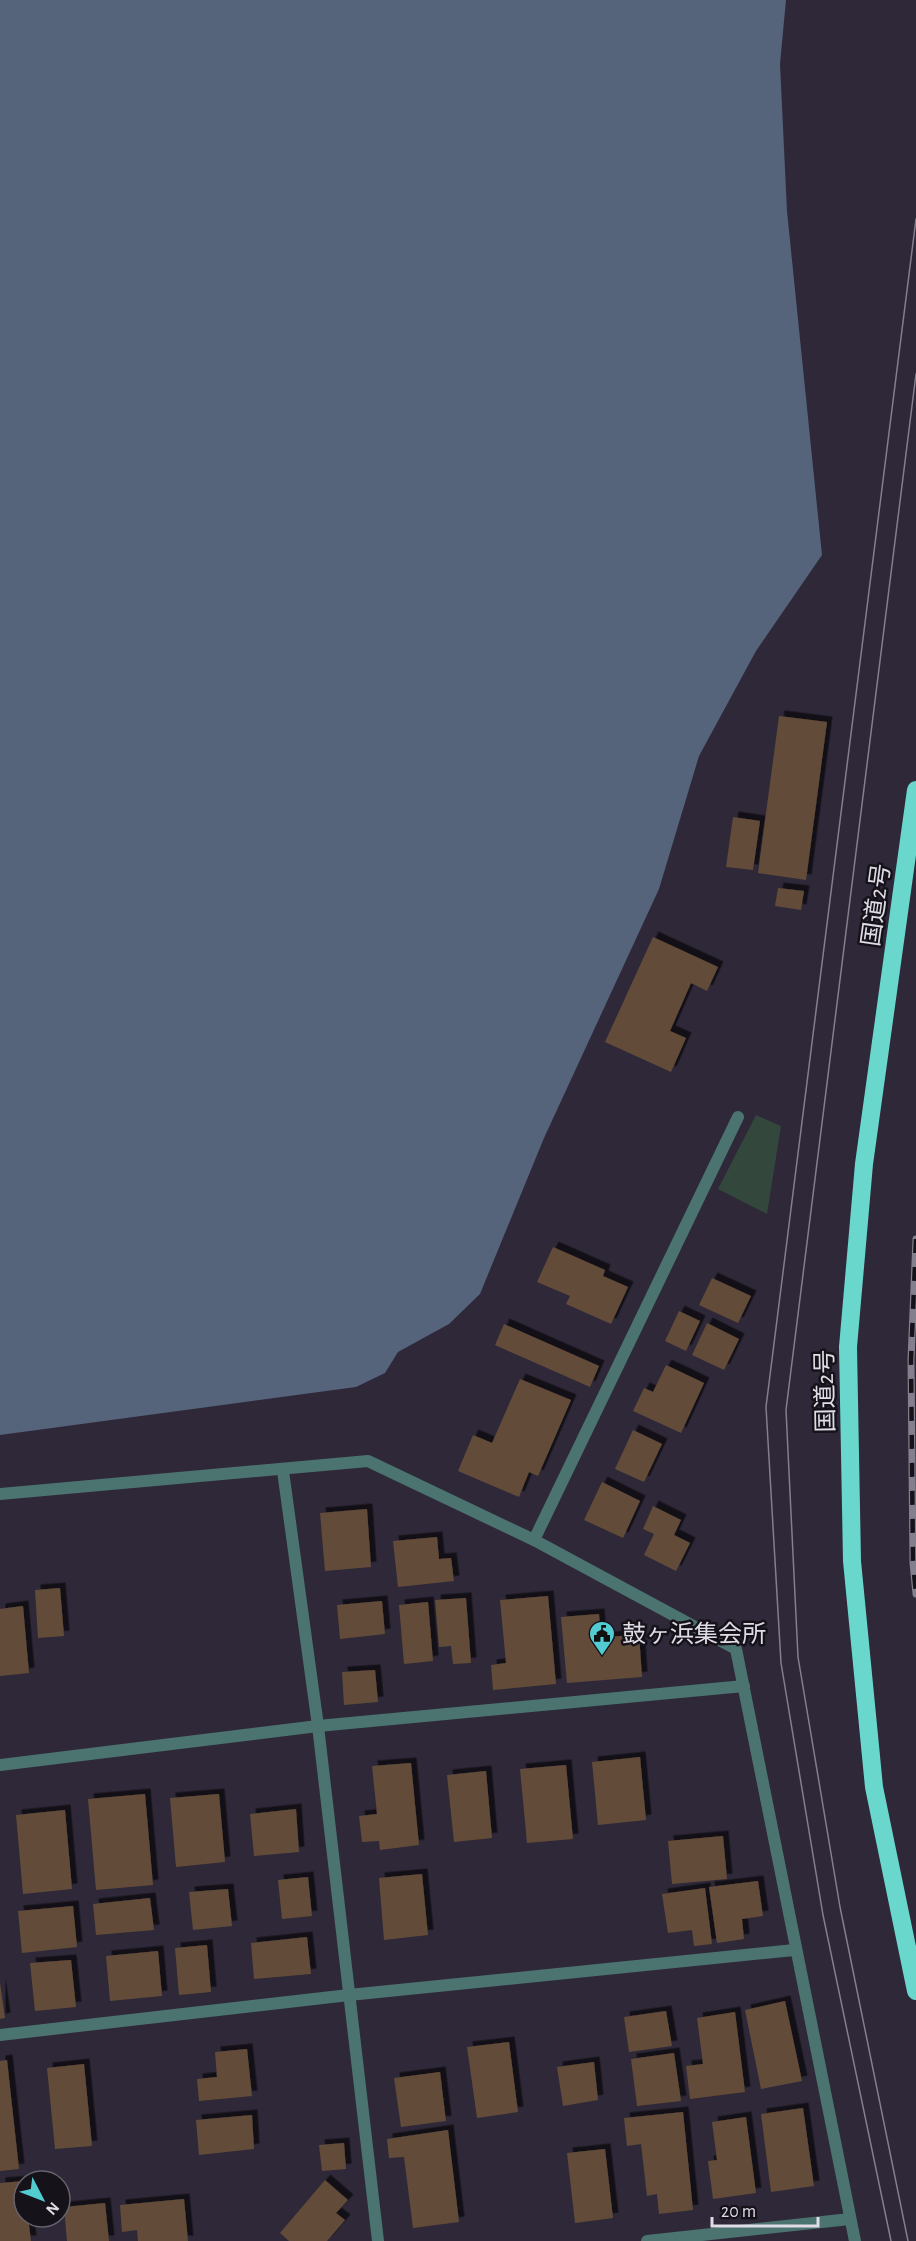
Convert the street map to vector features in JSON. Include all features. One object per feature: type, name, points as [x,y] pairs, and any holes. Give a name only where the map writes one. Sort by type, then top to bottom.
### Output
[{"type":"highway","name":"国道2号","points":[[916,790],[864,1164],[848,1347],[852,1561],[874,1787],[916,1991]]},
{"type":"street","points":[[534,1540],[738,1117]]},
{"type":"street","points":[[0,1494],[283,1471],[368,1461],[534,1540],[736,1649],[794,1950],[855,2241]]},
{"type":"street","points":[[283,1471],[318,1726],[378,2241]]},
{"type":"street","points":[[0,1765],[318,1726],[744,1686]]},
{"type":"street","points":[[0,2035],[349,1995],[794,1950]]},
{"type":"street","points":[[647,2241],[850,2219]]},
{"type":"green space","points":[[756,1115],[781,1126],[767,1214],[718,1189]]},
{"type":"water","points":[[0,0],[786,0],[780,64],[787,211],[822,555],[756,651],[699,756],[659,889],[544,1138],[480,1294],[449,1324],[398,1352],[385,1373],[356,1387],[0,1435]]},
{"type":"building","points":[[779,716],[827,722],[806,880],[758,873]]},
{"type":"building","points":[[733,817],[760,821],[753,870],[726,867]]},
{"type":"building","points":[[778,888],[804,891],[801,910],[775,906]]},
{"type":"building","points":[[653,937],[718,967],[707,991],[691,983],[670,1031],[686,1038],[671,1072],[605,1042]]},
{"type":"building","points":[[553,1247],[605,1270],[603,1276],[628,1287],[611,1324],[566,1304],[570,1296],[537,1282]]},
{"type":"building","points":[[712,1278],[751,1296],[738,1323],[699,1305]]},
{"type":"building","points":[[679,1311],[700,1321],[686,1351],[665,1341]]},
{"type":"building","points":[[707,1323],[739,1339],[724,1370],[692,1355]]},
{"type":"building","points":[[504,1324],[599,1366],[590,1387],[495,1345]]},
{"type":"building","points":[[666,1365],[704,1383],[681,1433],[633,1411],[644,1388],[653,1392]]},
{"type":"building","points":[[520,1379],[571,1400],[538,1476],[529,1472],[519,1497],[458,1471],[473,1435],[492,1443]]},
{"type":"building","points":[[633,1430],[662,1444],[644,1482],[615,1469]]},
{"type":"building","points":[[602,1482],[640,1501],[623,1538],[584,1520]]},
{"type":"building","points":[[653,1506],[681,1520],[674,1535],[690,1543],[676,1571],[644,1555],[654,1534],[643,1529]]},
{"type":"building","points":[[367,1509],[371,1567],[325,1571],[320,1513]]},
{"type":"building","points":[[437,1537],[439,1559],[451,1558],[454,1581],[398,1587],[393,1541]]},
{"type":"building","points":[[60,1588],[64,1636],[38,1638],[35,1590]]},
{"type":"building","points":[[548,1596],[556,1684],[493,1690],[491,1665],[506,1663],[500,1600]]},
{"type":"building","points":[[466,1598],[471,1663],[453,1664],[451,1646],[439,1647],[435,1600]]},
{"type":"building","points":[[382,1601],[385,1634],[340,1639],[337,1605]]},
{"type":"building","points":[[428,1602],[433,1661],[404,1664],[399,1605]]},
{"type":"building","points":[[23,1606],[29,1673],[0,1676],[0,1609]]},
{"type":"building","name":"鼓ヶ浜集会所","points":[[599,1614],[601,1638],[639,1634],[642,1677],[567,1683],[561,1617]]},
{"type":"building","points":[[375,1670],[378,1702],[344,1705],[342,1672]]},
{"type":"building","points":[[640,1757],[646,1820],[598,1825],[592,1762]]},
{"type":"building","points":[[411,1763],[419,1845],[380,1850],[379,1841],[362,1842],[359,1816],[377,1814],[372,1766]]},
{"type":"building","points":[[566,1765],[573,1839],[527,1843],[520,1769]]},
{"type":"building","points":[[486,1771],[492,1838],[454,1842],[447,1775]]},
{"type":"building","points":[[145,1794],[153,1885],[96,1890],[88,1799]]},
{"type":"building","points":[[219,1794],[225,1862],[176,1867],[170,1798]]},
{"type":"building","points":[[296,1809],[299,1852],[254,1856],[250,1814]]},
{"type":"building","points":[[65,1810],[72,1889],[23,1894],[16,1815]]},
{"type":"building","points":[[723,1836],[727,1879],[672,1884],[668,1841]]},
{"type":"building","points":[[422,1874],[428,1935],[384,1940],[379,1878]]},
{"type":"building","points":[[308,1877],[312,1916],[282,1919],[278,1880]]},
{"type":"building","points":[[758,1881],[763,1916],[742,1919],[744,1939],[717,1943],[709,1887]]},
{"type":"building","points":[[705,1888],[712,1944],[694,1946],[692,1930],[668,1933],[662,1894]]},
{"type":"building","points":[[228,1889],[232,1926],[193,1930],[189,1892]]},
{"type":"building","points":[[150,1898],[154,1930],[96,1935],[93,1904]]},
{"type":"building","points":[[73,1906],[77,1947],[22,1953],[18,1911]]},
{"type":"building","points":[[307,1937],[311,1974],[254,1979],[251,1943]]},
{"type":"building","points":[[207,1945],[211,1992],[179,1995],[175,1948]]},
{"type":"building","points":[[158,1951],[162,1996],[110,2001],[106,1956]]},
{"type":"building","points":[[71,1960],[76,2007],[35,2011],[30,1963]]},
{"type":"building","points":[[0,1983],[5,2018],[0,2019]]},
{"type":"building","points":[[785,2001],[802,2081],[761,2089],[745,2010]]},
{"type":"building","points":[[666,2011],[672,2046],[629,2052],[624,2017]]},
{"type":"building","points":[[735,2012],[745,2092],[690,2099],[686,2066],[703,2064],[697,2018]]},
{"type":"building","points":[[509,2042],[518,2112],[477,2118],[467,2047]]},
{"type":"building","points":[[247,2049],[252,2096],[199,2101],[197,2079],[217,2077],[215,2052]]},
{"type":"building","points":[[674,2053],[681,2101],[637,2106],[631,2059]]},
{"type":"building","points":[[7,2060],[19,2169],[0,2171],[0,2061]]},
{"type":"building","points":[[594,2062],[598,2100],[563,2106],[557,2067]]},
{"type":"building","points":[[84,2064],[92,2146],[55,2149],[47,2068]]},
{"type":"building","points":[[440,2072],[446,2121],[401,2127],[394,2078]]},
{"type":"building","points":[[803,2108],[814,2186],[771,2192],[761,2114]]},
{"type":"building","points":[[683,2112],[693,2210],[659,2214],[657,2194],[647,2196],[641,2144],[627,2146],[624,2118]]},
{"type":"building","points":[[252,2115],[254,2149],[199,2155],[196,2120]]},
{"type":"building","points":[[746,2117],[756,2193],[713,2199],[708,2161],[717,2160],[712,2122]]},
{"type":"building","points":[[448,2130],[459,2222],[413,2228],[404,2157],[389,2158],[387,2139]]},
{"type":"building","points":[[344,2143],[346,2169],[322,2171],[319,2145]]},
{"type":"building","points":[[605,2149],[613,2218],[575,2223],[567,2153]]},
{"type":"building","points":[[325,2180],[348,2200],[336,2213],[345,2220],[327,2241],[289,2241],[280,2233]]},
{"type":"building","points":[[12,2182],[12,2229],[30,2229],[31,2241],[0,2241],[0,2183]]},
{"type":"building","points":[[184,2199],[188,2241],[138,2241],[137,2230],[122,2232],[120,2205]]},
{"type":"building","points":[[105,2203],[109,2241],[67,2241],[66,2229],[72,2229],[72,2206]]},
{"type":"tram line","points":[[891,2241],[823,1915],[781,1663],[766,1407],[916,219]]},
{"type":"tram line","points":[[908,2241],[840,1907],[798,1657],[786,1410],[916,374]]},
{"type":"railway","points":[[916,1239],[911,1360],[913,1563],[916,1594]]},
{"type":"place","name":"鼓ヶ浜集会所","points":[[602,1657]]}]
